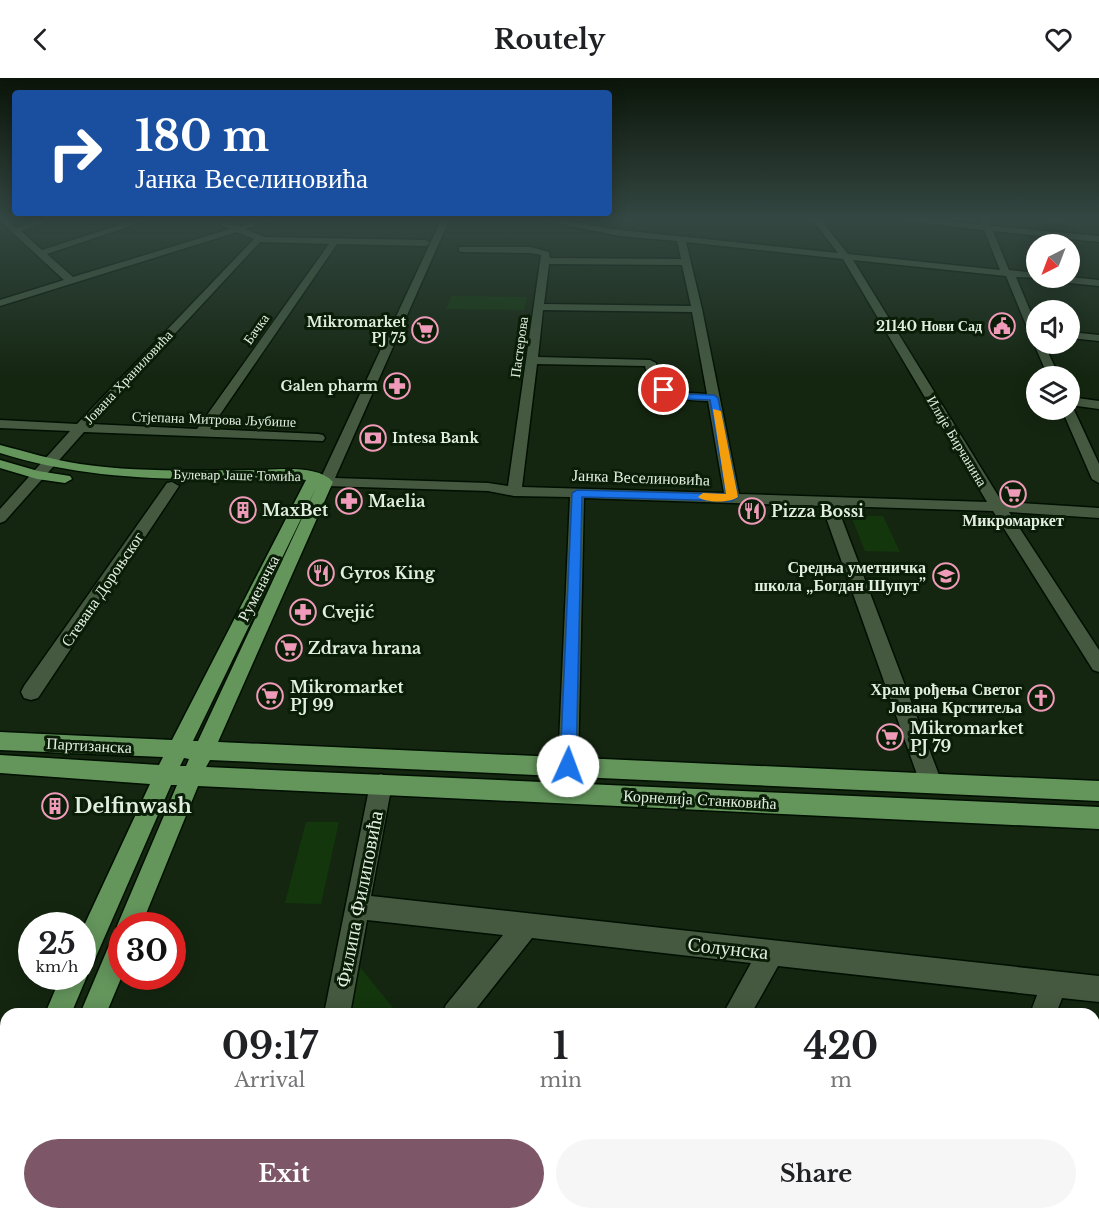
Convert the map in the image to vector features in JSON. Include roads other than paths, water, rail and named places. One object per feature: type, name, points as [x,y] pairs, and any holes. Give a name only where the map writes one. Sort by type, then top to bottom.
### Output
[{"type":"main road","name":"Булевар Јаше Томића","points":[[0,449],[63,479],[172,486],[316,482]]},
{"type":"main road","name":"Булевар Јаше Томића","points":[[0,464],[42,470],[316,482]]},
{"type":"main road","name":"Руменачка","points":[[96,928],[178,748],[316,482]]},
{"type":"main road","name":"Руменачка","points":[[135,912],[316,482]]},
{"type":"main road","name":"Партизанска","points":[[0,741],[205,750]]},
{"type":"main road","name":"Корнелија Станковића","points":[[205,750],[1099,791]]},
{"type":"main road","name":"Партизанска","points":[[0,764],[192,776]]},
{"type":"main road","name":"Корнелија Станковића","points":[[192,776],[1099,818]]},
{"type":"main road","points":[[96,1008],[108,978]]},
{"type":"main road","points":[[61,1008],[68,990]]},
{"type":"street","points":[[59,271],[71,281]]},
{"type":"street","points":[[0,303],[103,271]]},
{"type":"street","name":"Јована Храниловића","points":[[0,518],[80,428],[228,271]]},
{"type":"street","name":"Бачка","points":[[201,433],[314,271]]},
{"type":"street","name":"Руменачка","points":[[316,482],[413,271]]},
{"type":"street","name":"Руменачка","points":[[316,482],[420,271]]},
{"type":"street","name":"Пастерова","points":[[514,491],[544,271]]},
{"type":"street","points":[[688,271],[732,497]]},
{"type":"street","name":"Илије Бирчанина","points":[[854,271],[997,506],[1099,665]]},
{"type":"street","points":[[1000,271],[1026,274]]},
{"type":"street","points":[[1007,272],[1026,312]]},
{"type":"street","points":[[1080,278],[1099,281]]},
{"type":"street","points":[[1080,280],[1099,281]]},
{"type":"street","points":[[539,307],[697,309]]},
{"type":"street","points":[[1080,336],[1099,338]]},
{"type":"street","points":[[532,360],[650,363],[654,379],[664,390],[684,396],[714,398]]},
{"type":"street","points":[[1080,402],[1099,405]]},
{"type":"street","points":[[1072,420],[1099,479]]},
{"type":"street","name":"Стјепана Митрова Љубише","points":[[0,424],[318,438]]},
{"type":"street","name":"Јанка Веселиновића","points":[[316,482],[488,487],[514,491],[997,506],[1099,513]]},
{"type":"street","name":"Стевана Дороњског","points":[[32,692],[172,486]]},
{"type":"street","points":[[568,766],[577,493]]},
{"type":"street","points":[[827,500],[931,783]]},
{"type":"street","name":"Филипа Филиповића","points":[[338,1008],[381,784]]},
{"type":"street","name":"Солунска","points":[[358,906],[1099,988]]},
{"type":"street","points":[[460,1008],[527,925]]},
{"type":"street","points":[[739,1008],[772,952]]},
{"type":"street","points":[[1045,1008],[1054,983]]},
{"type":"place","name":"21140 Нови Сад","points":[[1002,326]]},
{"type":"place","name":"Mikromarket PJ 75","points":[[425,330]]},
{"type":"place","name":"Galen pharm","points":[[397,386]]},
{"type":"place","name":"Intesa Bank","points":[[373,438]]},
{"type":"place","name":"Микромаркет","points":[[1013,494]]},
{"type":"place","name":"Maelia","points":[[349,501]]},
{"type":"place","name":"MaxBet","points":[[243,510]]},
{"type":"place","name":"Pizza Bossi","points":[[752,511]]},
{"type":"place","name":"Gyros King","points":[[321,573]]},
{"type":"place","name":"Средња уметничка школа „Богдан Шупут”","points":[[946,576]]},
{"type":"place","name":"Cvejić","points":[[303,612]]},
{"type":"place","name":"Zdrava hrana","points":[[289,648]]},
{"type":"place","name":"Mikromarket PJ 99","points":[[270,696]]},
{"type":"place","name":"Храм рођења Светог Јована Крститеља","points":[[1041,698]]},
{"type":"place","name":"Mikromarket PJ 79","points":[[890,737]]},
{"type":"place","name":"Delfinwash","points":[[55,806]]}]
